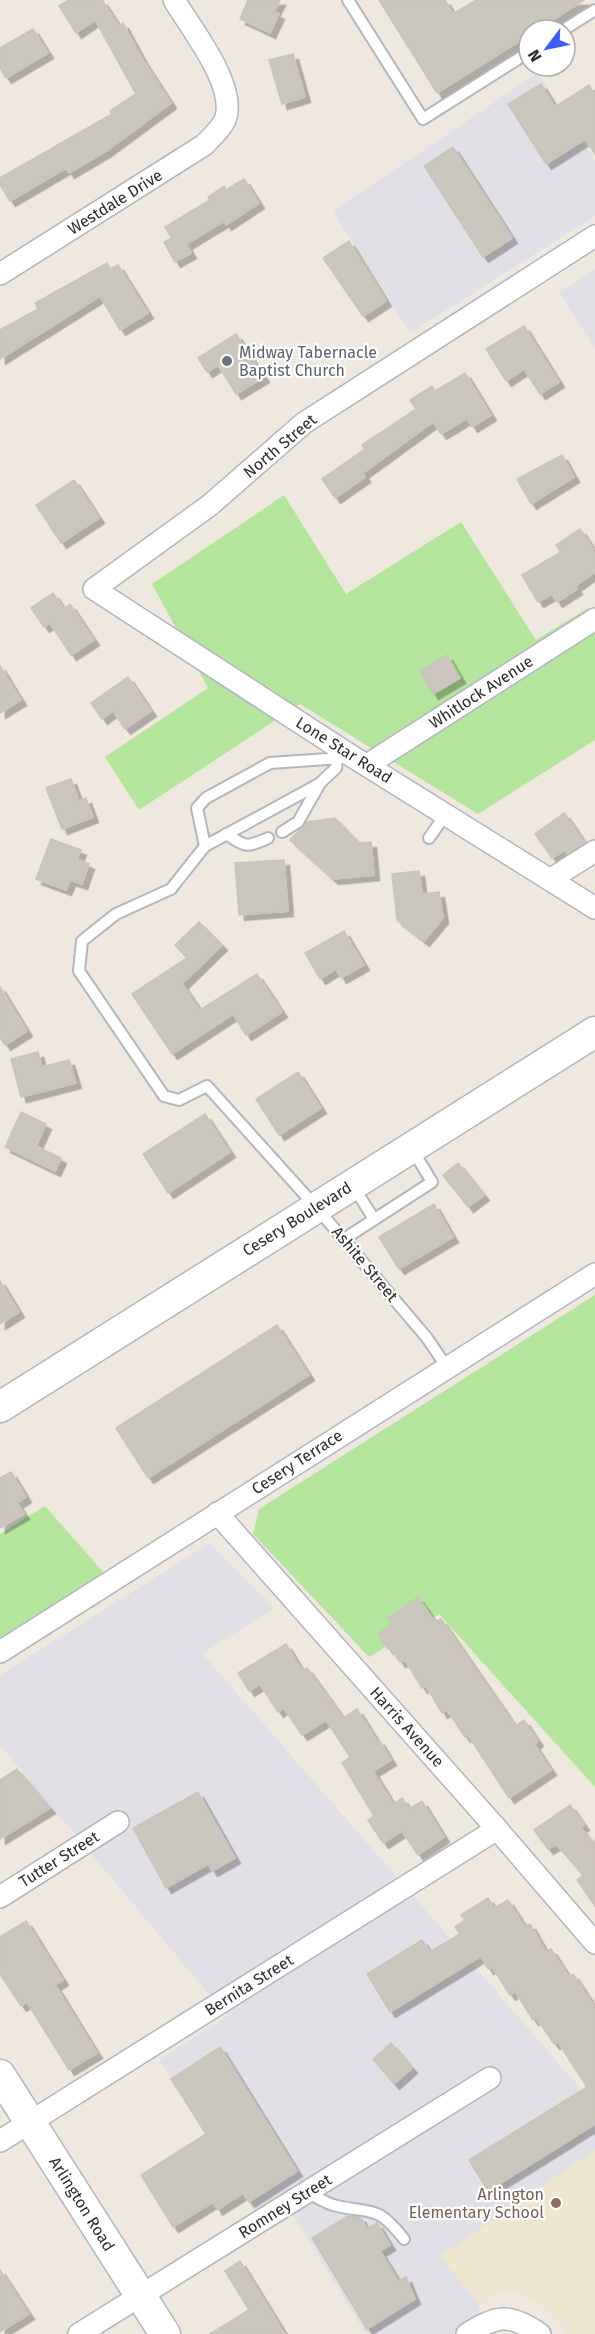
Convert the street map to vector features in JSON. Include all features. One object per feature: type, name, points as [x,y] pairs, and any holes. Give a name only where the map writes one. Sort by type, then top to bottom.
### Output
[{"type":"main road","name":"Cesery Boulevard","points":[[0,1407],[595,1032]]},
{"type":"main road","name":"Arlington Road","points":[[0,2075],[165,2334]]},
{"type":"street","name":"Westdale Drive","points":[[0,274],[204,145],[224,122],[229,104],[222,79],[174,0]]},
{"type":"street","name":"North Street","points":[[94,589],[210,506],[304,423],[595,236]]},
{"type":"street","name":"Lone Star Road","points":[[94,589],[348,762],[446,814],[595,908]]},
{"type":"street","name":"Whitlock Avenue","points":[[348,762],[595,619]]},
{"type":"street","points":[[551,879],[595,851]]},
{"type":"street","name":"Cesery Terrace","points":[[0,1652],[446,1366],[595,1274]]},
{"type":"street","name":"Harris Avenue","points":[[217,1513],[498,1829],[595,1943]]},
{"type":"street","name":"Tutter Street","points":[[0,1897],[118,1822]]},
{"type":"street","name":"Bernita Street","points":[[0,2141],[498,1829]]},
{"type":"street","name":"Romney Street","points":[[79,2334],[490,2079]]},
{"type":"street","points":[[467,2334],[491,2319],[517,2320],[540,2334]]},
{"type":"lane","points":[[348,0],[423,119],[517,60]]},
{"type":"lane","points":[[577,21],[595,10]]},
{"type":"lane","points":[[348,762],[319,784],[205,846],[197,808],[206,798],[270,763],[348,762]]},
{"type":"lane","points":[[282,832],[298,822],[319,784]]},
{"type":"lane","points":[[429,838],[446,814]]},
{"type":"lane","points":[[226,834],[243,845],[250,846],[268,838]]},
{"type":"lane","name":"Ashite Street","points":[[205,846],[171,890],[116,914],[82,941],[79,971],[164,1096],[179,1100],[207,1086],[344,1239],[427,1338],[446,1366]]},
{"type":"lane","points":[[344,1239],[432,1182],[411,1147]]},
{"type":"lane","points":[[352,1184],[374,1219]]},
{"type":"lane","points":[[307,2192],[334,2206],[374,2211],[389,2220],[404,2239]]},
{"type":"shaded area","points":[[531,78],[541,78],[595,160],[595,216],[410,333],[333,211]]},
{"type":"shaded area","points":[[595,269],[595,349],[559,292]]},
{"type":"shaded area","points":[[210,1543],[274,1609],[202,1653],[595,2105],[595,2150],[440,2256],[480,2304],[470,2334],[366,2334],[293,2215],[254,2211],[159,2060],[227,2016],[0,1745],[0,1675]]},
{"type":"shaded area","name":"Arlington Elementary School","points":[[595,2150],[595,2334],[568,2334],[545,2307],[519,2292],[496,2294],[480,2304],[440,2256]]},
{"type":"green space","points":[[284,495],[346,594],[461,522],[536,640],[588,608],[595,620],[595,740],[478,814],[300,704],[139,810],[105,757],[208,688],[152,584]]},
{"type":"green space","points":[[595,1295],[595,1787],[439,1614],[369,1657],[253,1534],[259,1509]]},
{"type":"green space","points":[[45,1506],[104,1573],[0,1638],[0,1534]]},
{"type":"building","points":[[69,0],[102,0],[119,26],[123,23],[143,60],[171,103],[106,151],[69,173],[66,168],[10,201],[0,185],[0,178],[112,114],[110,111],[136,94],[95,20],[76,33],[59,6]]},
{"type":"building","points":[[248,0],[280,0],[274,12],[279,14],[270,33],[240,19]]},
{"type":"building","points":[[379,0],[445,0],[453,14],[476,0],[584,0],[556,18],[517,18],[517,43],[437,93]]},
{"type":"building","points":[[33,29],[48,53],[6,78],[0,68],[0,48]]},
{"type":"building","points":[[293,54],[305,97],[282,104],[269,60]]},
{"type":"building","points":[[541,84],[555,107],[589,85],[595,95],[595,154],[585,139],[546,164],[508,104]]},
{"type":"building","points":[[453,147],[512,238],[483,257],[424,166]]},
{"type":"building","points":[[244,179],[259,203],[226,225],[224,221],[186,244],[191,253],[175,262],[164,242],[172,238],[165,227],[210,200],[208,197],[224,186],[226,190]]},
{"type":"building","points":[[349,241],[386,301],[363,316],[323,258]]},
{"type":"building","points":[[107,263],[110,269],[118,265],[148,313],[120,330],[100,296],[0,359],[0,330],[38,309],[35,303]]},
{"type":"building","points":[[524,326],[559,382],[540,394],[524,369],[506,381],[486,349]]},
{"type":"building","name":"Midway Tabernacle Baptist Church","points":[[236,334],[264,377],[236,394],[218,365],[207,372],[198,358]]},
{"type":"building","points":[[465,373],[491,415],[472,427],[467,418],[441,434],[433,422],[363,473],[365,477],[335,498],[322,479],[365,449],[362,445],[416,409],[410,400],[432,386],[435,391]]},
{"type":"building","points":[[562,455],[574,477],[531,504],[517,479]]},
{"type":"building","points":[[74,480],[99,518],[61,543],[36,505]]},
{"type":"building","points":[[580,529],[595,551],[595,572],[575,586],[577,589],[557,602],[552,594],[538,602],[522,575],[561,552],[556,545]]},
{"type":"building","points":[[53,593],[64,609],[70,604],[94,640],[71,655],[50,623],[44,627],[31,608]]},
{"type":"building","points":[[447,655],[460,678],[433,694],[420,671]]},
{"type":"building","points":[[0,666],[21,700],[0,713]]},
{"type":"building","points":[[128,677],[151,711],[125,729],[113,711],[102,719],[91,703]]},
{"type":"building","points":[[71,779],[79,801],[86,798],[93,817],[62,829],[46,788]]},
{"type":"building","points":[[564,813],[585,843],[567,854],[565,850],[552,858],[535,834]]},
{"type":"building","points":[[335,818],[359,843],[371,842],[374,875],[333,879],[290,840],[307,822]]},
{"type":"building","points":[[51,839],[81,850],[77,859],[89,864],[82,884],[70,880],[66,890],[36,879]]},
{"type":"building","points":[[284,860],[288,911],[239,915],[235,863]]},
{"type":"building","points":[[419,871],[422,894],[439,892],[443,918],[424,941],[397,920],[392,874]]},
{"type":"building","points":[[199,922],[222,945],[182,984],[200,1010],[257,974],[282,1012],[246,1035],[233,1014],[172,1054],[132,994],[187,958],[175,945]]},
{"type":"building","points":[[344,931],[364,965],[341,978],[336,969],[320,979],[305,953]]},
{"type":"building","points":[[0,987],[27,1031],[5,1045],[0,1037]]},
{"type":"building","points":[[38,1052],[42,1067],[69,1060],[76,1083],[21,1097],[11,1059]]},
{"type":"building","points":[[298,1072],[321,1108],[279,1135],[256,1099]]},
{"type":"building","points":[[21,1112],[46,1124],[36,1146],[61,1158],[55,1171],[5,1147]]},
{"type":"building","points":[[205,1114],[230,1152],[168,1193],[143,1154]]},
{"type":"building","points":[[458,1163],[484,1195],[468,1207],[443,1175]]},
{"type":"building","points":[[434,1204],[453,1237],[399,1269],[379,1237]]},
{"type":"building","points":[[0,1281],[19,1312],[0,1324]]},
{"type":"building","points":[[277,1325],[309,1375],[148,1478],[116,1428]]},
{"type":"building","points":[[11,1472],[26,1497],[17,1503],[24,1514],[0,1528],[0,1478]]},
{"type":"building","points":[[418,1597],[435,1622],[441,1619],[515,1726],[524,1720],[538,1741],[534,1744],[551,1770],[509,1798],[468,1735],[465,1737],[447,1710],[442,1713],[426,1686],[422,1688],[405,1660],[400,1662],[378,1634],[392,1624],[388,1618]]},
{"type":"building","points":[[286,1644],[302,1671],[307,1668],[343,1718],[357,1709],[377,1741],[379,1740],[391,1760],[373,1771],[393,1804],[402,1798],[409,1809],[422,1801],[444,1837],[418,1855],[402,1831],[383,1843],[368,1820],[374,1816],[342,1763],[350,1757],[326,1720],[302,1735],[284,1708],[278,1712],[260,1684],[249,1691],[238,1673]]},
{"type":"building","points":[[17,1769],[50,1808],[0,1839],[0,1780]]},
{"type":"building","points":[[198,1792],[235,1858],[212,1871],[208,1864],[166,1888],[133,1828]]},
{"type":"building","points":[[570,1805],[584,1825],[580,1827],[595,1845],[595,1906],[577,1880],[583,1875],[556,1844],[548,1849],[534,1830]]},
{"type":"building","points":[[488,1898],[494,1908],[508,1900],[525,1927],[530,1924],[546,1952],[551,1949],[569,1977],[573,1974],[595,2007],[595,2124],[488,2191],[469,2160],[587,2087],[558,2042],[554,2044],[536,2017],[533,2020],[515,1991],[510,1995],[492,1967],[488,1969],[481,1956],[390,2012],[367,1974],[422,1940],[430,1952],[460,1934],[455,1927],[465,1920],[461,1915]]},
{"type":"building","points":[[26,1921],[63,1980],[55,1985],[97,2053],[69,2070],[27,2002],[21,2006],[0,1974],[0,1937]]},
{"type":"building","points":[[391,2043],[412,2068],[394,2084],[373,2059]]},
{"type":"building","points":[[220,2047],[297,2171],[249,2202],[243,2193],[217,2210],[213,2202],[173,2227],[141,2175],[206,2134],[171,2079]]},
{"type":"building","points":[[348,2216],[360,2217],[367,2229],[377,2223],[390,2245],[380,2251],[398,2281],[406,2277],[415,2299],[367,2329],[312,2238]]},
{"type":"building","points":[[240,2261],[285,2334],[210,2334],[249,2310],[225,2271]]},
{"type":"building","points":[[0,2270],[29,2314],[0,2332]]},
{"type":"place","name":"Midway Tabernacle Baptist Church","points":[[227,361]]},
{"type":"place","name":"Arlington Elementary School","points":[[556,2203]]}]
